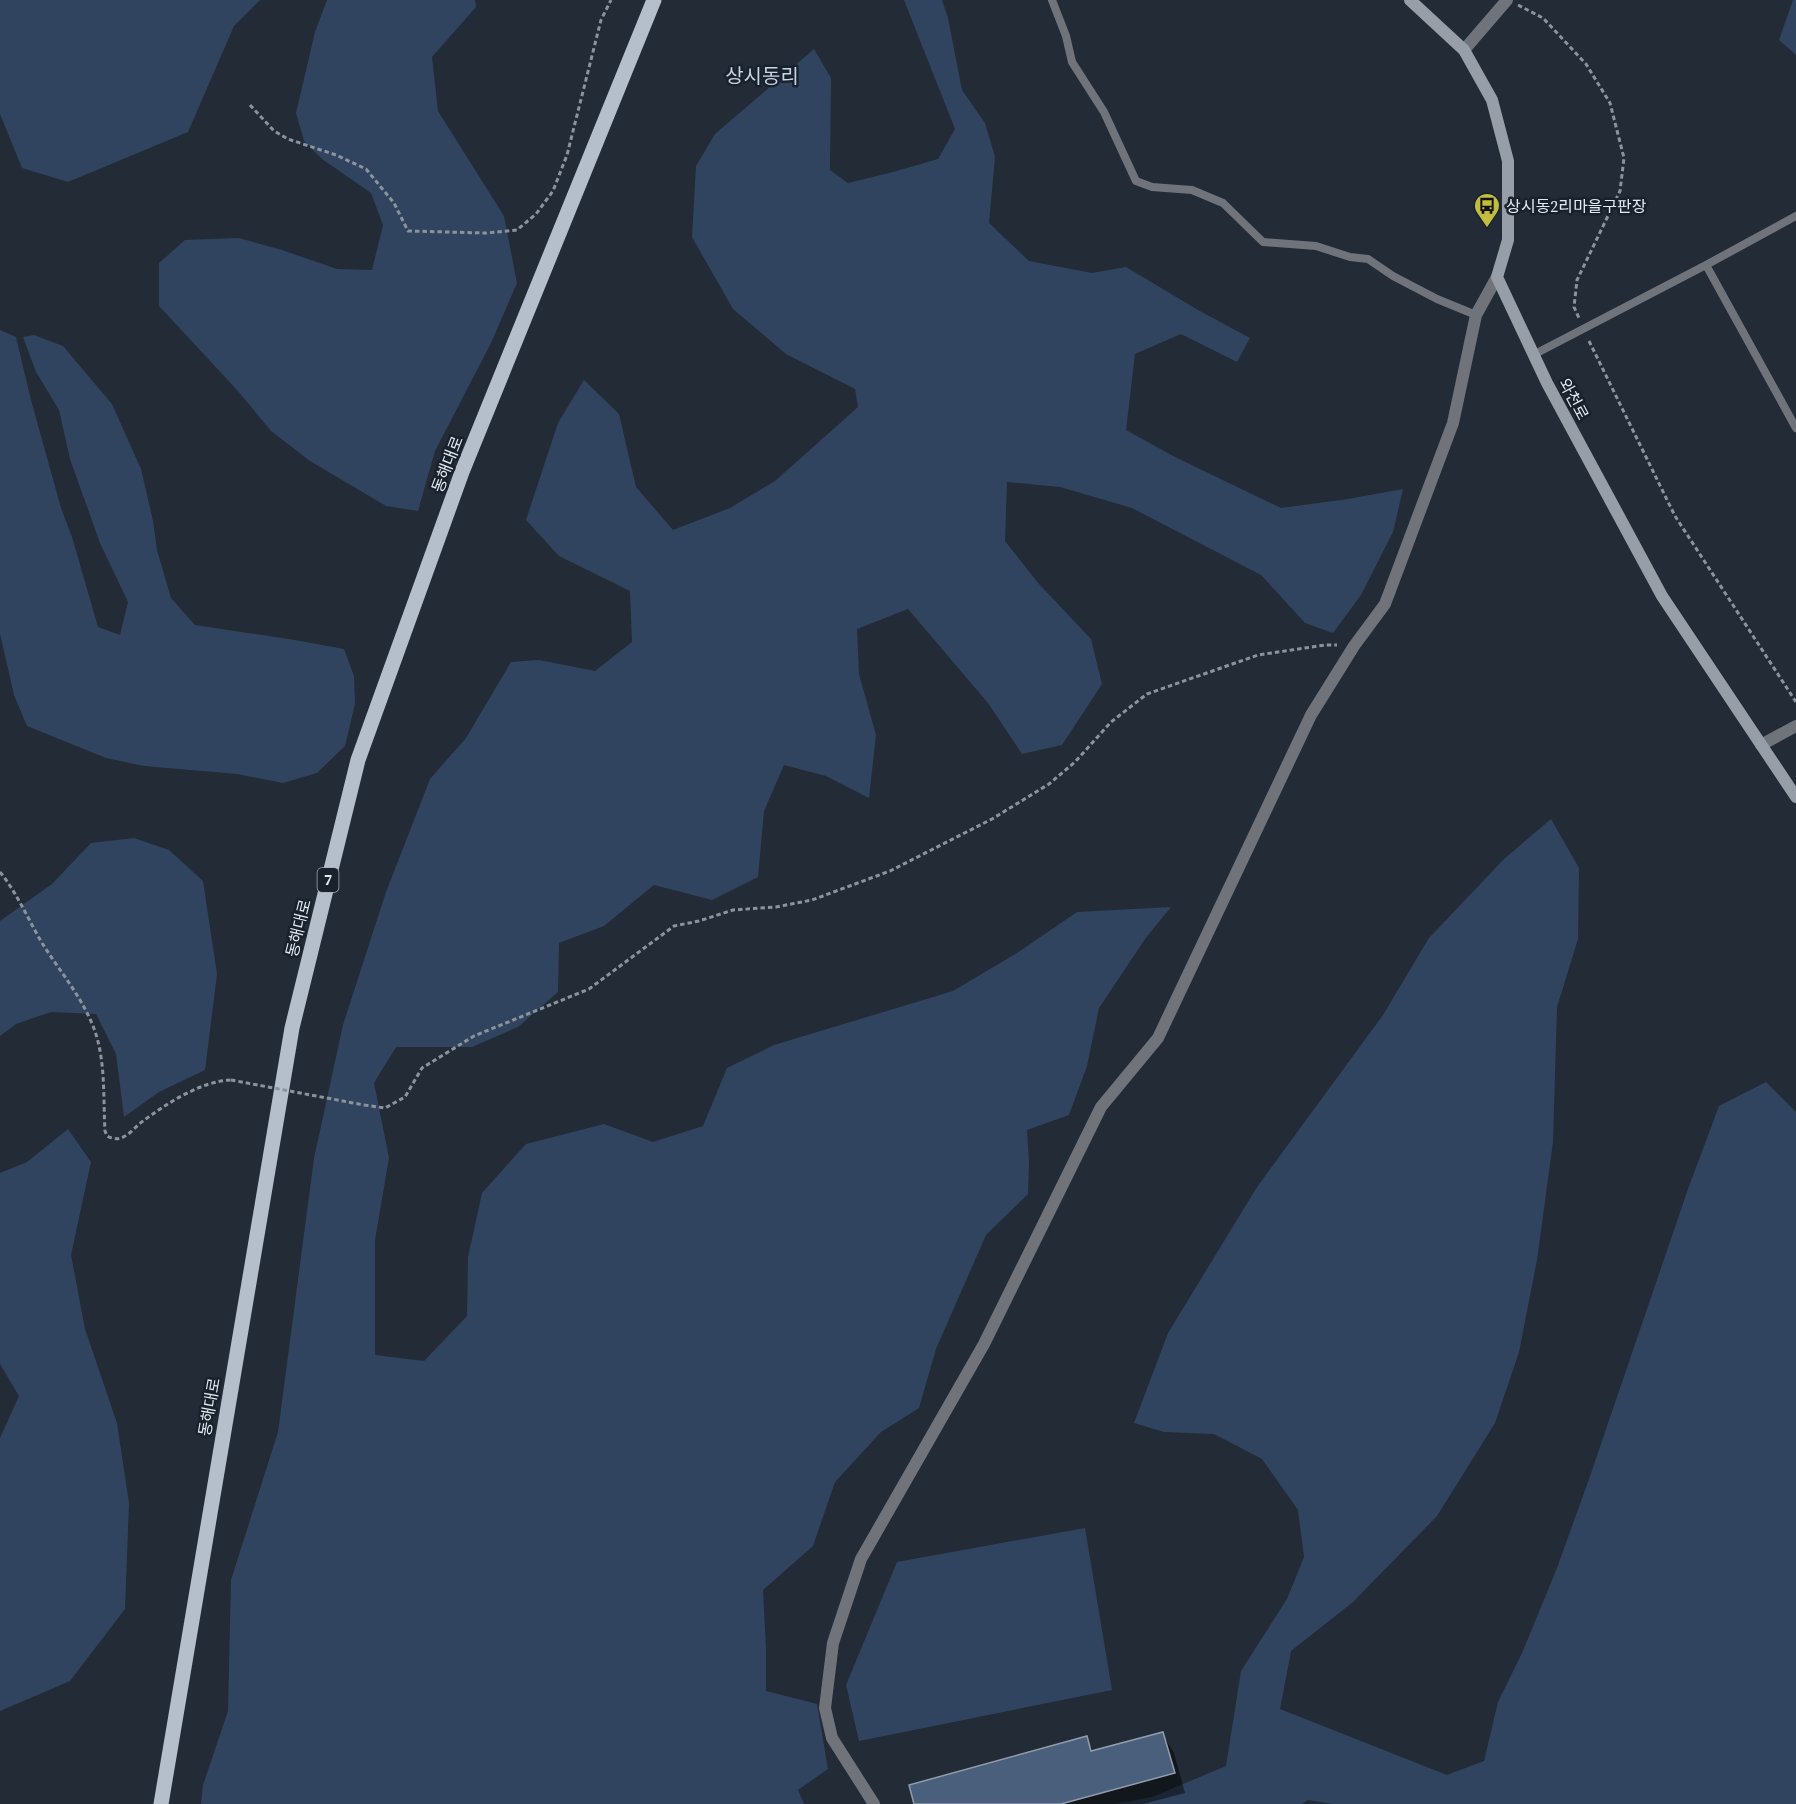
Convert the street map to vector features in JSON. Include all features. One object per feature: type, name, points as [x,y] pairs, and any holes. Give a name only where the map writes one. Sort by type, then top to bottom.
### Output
[{"type":"main road","name":"동해대로","points":[[161,1804],[292,1028],[358,760],[462,472],[654,0]]},
{"type":"street","points":[[874,1804],[832,1738],[825,1708],[832,1643],[861,1559],[984,1344],[1101,1107],[1158,1038],[1311,715],[1354,646],[1385,604],[1453,423],[1476,315],[1497,277],[1508,240],[1508,160],[1492,100],[1464,50],[1410,0]]},
{"type":"street","points":[[1464,50],[1512,2]]},
{"type":"street","name":"와천로","points":[[1497,277],[1533,355],[1662,596],[1796,797]]},
{"type":"street","points":[[1761,745],[1796,726]]},
{"type":"lane","points":[[1052,0],[1066,36],[1072,62],[1104,112],[1136,181],[1152,187],[1191,190],[1223,203],[1263,242],[1316,246],[1350,257],[1368,259],[1393,276],[1437,300],[1476,315]]},
{"type":"lane","points":[[1533,355],[1706,266],[1796,216]]},
{"type":"lane","points":[[1706,266],[1796,428]]},
{"type":"path","points":[[250,105],[274,131],[288,139],[336,155],[366,169],[394,203],[408,231],[486,233],[517,230],[536,214],[553,191],[567,155],[601,20],[611,0]]},
{"type":"path","points":[[1512,2],[1543,18],[1586,64],[1610,103],[1624,158],[1620,191],[1577,280],[1574,307],[1675,516],[1796,702]]},
{"type":"path","points":[[0,872],[93,1025],[101,1059],[107,1136],[114,1139],[125,1137],[141,1122],[178,1097],[194,1089],[231,1080],[385,1108],[405,1097],[422,1068],[474,1036],[589,989],[674,926],[734,910],[776,908],[812,900],[890,871],[992,819],[1049,784],[1075,762],[1111,722],[1147,694],[1258,655],[1325,645],[1354,646]]},
{"type":"shaded area","points":[[0,0],[260,0],[234,26],[188,132],[68,182],[22,168],[0,114]]},
{"type":"shaded area","points":[[327,0],[475,0],[476,7],[432,57],[438,111],[504,216],[517,283],[491,343],[435,451],[418,511],[386,506],[310,461],[271,431],[238,391],[159,306],[159,263],[185,240],[239,238],[337,269],[372,270],[383,225],[371,193],[322,159],[304,141],[296,113],[315,32]]},
{"type":"shaded area","points":[[904,0],[942,0],[948,18],[962,90],[985,123],[995,157],[989,223],[1029,261],[1092,273],[1126,267],[1250,338],[1237,362],[1181,334],[1135,354],[1126,430],[1175,457],[1281,508],[1403,489],[1393,532],[1361,595],[1333,633],[1305,623],[1261,575],[1132,508],[1060,487],[1007,482],[1005,541],[1039,584],[1091,639],[1102,684],[1062,745],[1022,754],[988,703],[908,609],[857,629],[859,674],[876,735],[869,798],[826,776],[784,765],[764,811],[758,877],[712,900],[654,885],[604,926],[559,943],[558,992],[518,1027],[472,1047],[396,1047],[374,1083],[389,1158],[375,1240],[375,1355],[424,1361],[467,1316],[468,1257],[482,1193],[526,1144],[604,1124],[653,1142],[703,1126],[727,1068],[774,1045],[953,991],[1017,953],[1077,912],[1171,907],[1145,939],[1099,1008],[1087,1066],[1069,1115],[1027,1130],[1028,1194],[986,1235],[936,1349],[919,1408],[881,1432],[835,1482],[813,1546],[763,1590],[766,1691],[817,1704],[828,1769],[798,1790],[804,1804],[201,1804],[203,1785],[228,1711],[231,1580],[278,1432],[314,1158],[343,1025],[386,892],[430,779],[466,738],[511,662],[539,660],[595,671],[632,642],[630,591],[559,556],[526,520],[558,423],[584,380],[619,414],[636,487],[673,530],[730,508],[775,481],[858,407],[855,389],[786,354],[733,309],[692,237],[696,166],[715,134],[814,49],[831,78],[830,170],[848,183],[938,159],[955,129]]},
{"type":"shaded area","points":[[1793,0],[1796,0],[1796,55],[1779,40]]},
{"type":"shaded area","points":[[0,330],[16,337],[61,508],[72,537],[98,627],[120,635],[128,602],[100,543],[70,459],[59,410],[36,372],[23,337],[34,335],[63,346],[112,404],[141,469],[157,550],[171,598],[195,625],[344,649],[354,676],[355,704],[345,746],[317,773],[283,783],[237,774],[144,766],[106,758],[27,726],[14,695],[0,634]]},
{"type":"shaded area","points":[[1551,819],[1579,868],[1578,939],[1557,1007],[1553,1142],[1537,1260],[1519,1352],[1495,1423],[1437,1516],[1353,1602],[1291,1651],[1280,1709],[1447,1775],[1484,1761],[1498,1702],[1522,1653],[1557,1568],[1719,1106],[1766,1082],[1796,1112],[1796,1804],[1333,1804],[1308,1800],[1302,1804],[1114,1804],[1152,1797],[1226,1766],[1241,1671],[1287,1599],[1304,1557],[1298,1510],[1262,1459],[1214,1434],[1164,1432],[1134,1423],[1168,1333],[1257,1187],[1383,1015],[1429,938],[1503,860]]},
{"type":"shaded area","points":[[134,838],[169,850],[203,881],[217,974],[205,1070],[159,1092],[124,1117],[116,1054],[96,1014],[51,1012],[16,1024],[0,1036],[0,921],[52,884],[91,843]]},
{"type":"shaded area","points":[[68,1129],[91,1162],[71,1255],[85,1329],[117,1423],[129,1503],[125,1609],[70,1681],[0,1711],[0,1438],[19,1396],[0,1364],[0,1173],[27,1162]]},
{"type":"shaded area","points":[[1085,1528],[1112,1690],[859,1741],[846,1685],[897,1562]]},
{"type":"building","points":[[1163,1732],[1175,1773],[1061,1804],[914,1804],[909,1785],[1087,1736],[1091,1751]]},
{"type":"place","name":"상시동2리마을구판장","points":[[1487,229]]},
{"type":"district","name":"상시동리","points":[[762,76]]}]
